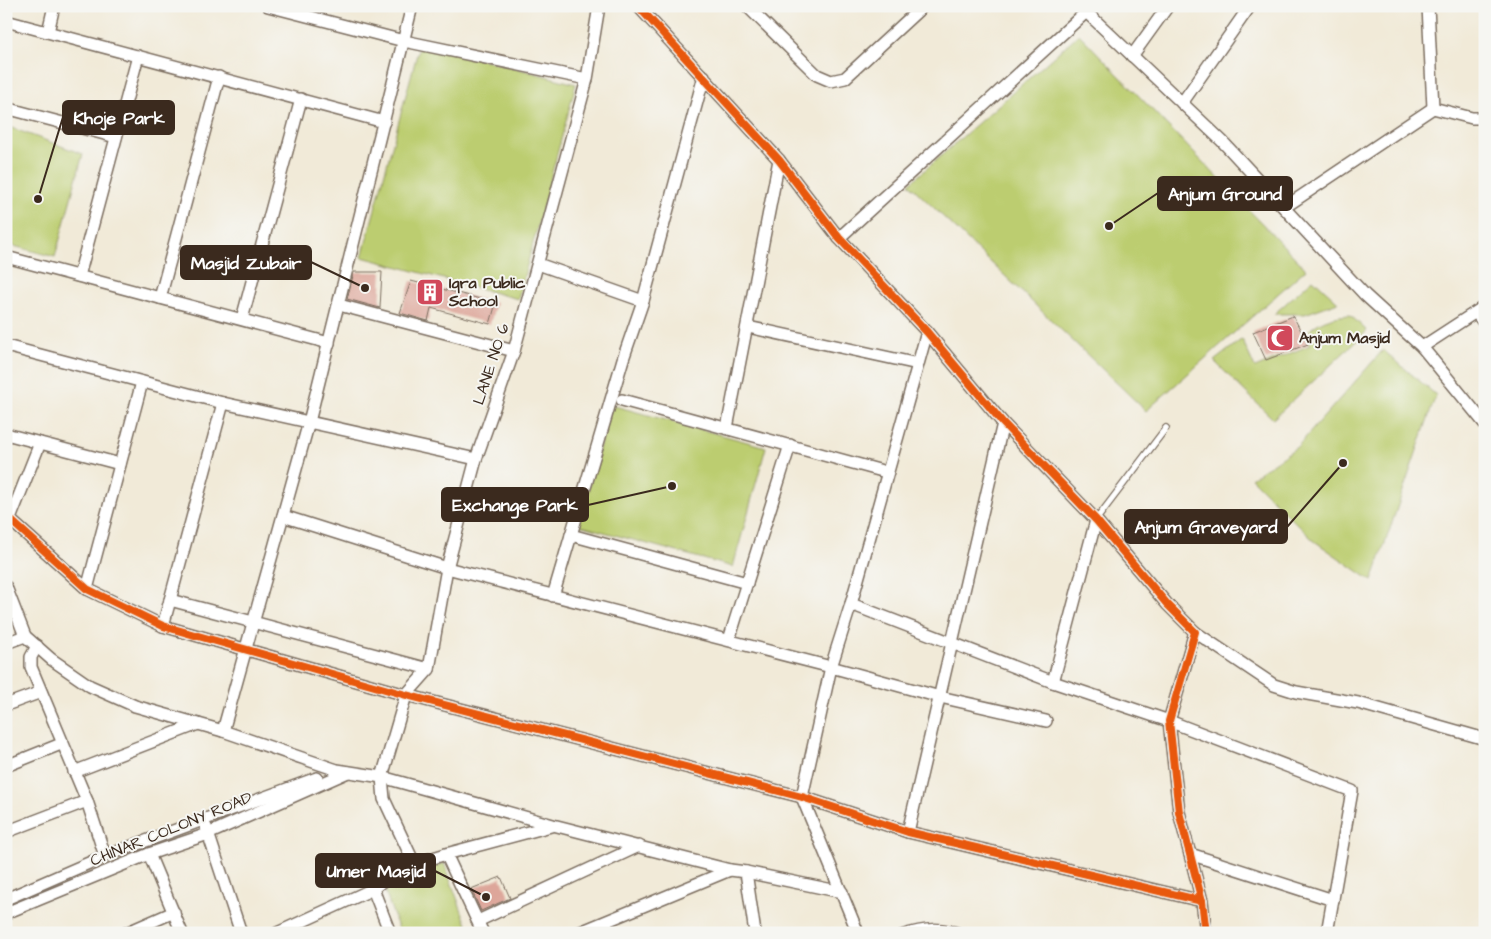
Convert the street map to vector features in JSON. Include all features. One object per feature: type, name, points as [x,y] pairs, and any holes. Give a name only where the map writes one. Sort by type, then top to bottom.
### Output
[{"type":"street","points":[[48,32],[54,6]]},
{"type":"street","points":[[268,6],[404,41],[587,79]]},
{"type":"street","points":[[319,18],[322,6]]},
{"type":"street","points":[[223,731],[310,422],[412,6]]},
{"type":"street","name":"LANE NO 6","points":[[429,669],[447,568],[476,459],[514,351],[538,264],[587,79],[598,6]]},
{"type":"street","points":[[638,6],[779,160],[839,238],[927,332],[1003,423],[1096,520],[1167,604],[1195,632],[1274,685],[1296,692],[1358,703],[1485,739]]},
{"type":"street","points":[[747,6],[817,75],[831,81],[845,78],[917,8]]},
{"type":"street","points":[[1132,56],[1168,6]]},
{"type":"street","points":[[1182,103],[1250,6]]},
{"type":"street","points":[[1428,6],[1433,108]]},
{"type":"street","points":[[839,238],[1082,9],[1222,141],[1365,295],[1422,347],[1485,424]]},
{"type":"street","points":[[6,21],[384,122]]},
{"type":"street","points":[[79,276],[138,56]]},
{"type":"street","points":[[553,596],[642,300],[704,76]]},
{"type":"street","points":[[160,298],[219,77]]},
{"type":"street","points":[[242,320],[301,99]]},
{"type":"street","points":[[6,108],[116,137]]},
{"type":"street","points":[[1285,207],[1433,108],[1472,118],[1485,118]]},
{"type":"street","points":[[726,428],[748,327],[779,160]]},
{"type":"street","points":[[6,257],[329,343]]},
{"type":"street","points":[[538,264],[642,300]]},
{"type":"street","points":[[340,305],[514,351]]},
{"type":"street","points":[[1422,347],[1485,306]]},
{"type":"street","points":[[748,327],[918,364]]},
{"type":"street","points":[[858,933],[802,797],[831,667],[851,604],[886,472],[927,332]]},
{"type":"street","points":[[6,346],[223,404],[476,459]]},
{"type":"street","points":[[87,589],[142,382]]},
{"type":"street","points":[[622,400],[790,444],[886,472]]},
{"type":"street","points":[[163,626],[223,404]]},
{"type":"street","points":[[908,832],[940,697],[950,642],[1003,423]]},
{"type":"street","points":[[6,434],[120,464]]},
{"type":"street","points":[[40,443],[8,518],[87,589],[163,626],[406,695],[802,797],[908,832],[1202,901]]},
{"type":"street","points":[[729,640],[790,444]]},
{"type":"street","points":[[283,516],[447,568],[729,640],[940,697],[1046,721]]},
{"type":"street","points":[[1052,682],[1096,520]]},
{"type":"street","points":[[571,535],[747,583]]},
{"type":"street","points":[[6,587],[25,636],[90,686],[135,706],[223,731],[342,771],[382,777],[553,825],[730,870],[842,892]]},
{"type":"street","points":[[170,600],[429,669],[406,695],[382,777],[384,799],[392,821],[414,863]]},
{"type":"street","points":[[851,604],[1052,682],[1168,721],[1352,791],[1327,933]]},
{"type":"street","points":[[1195,632],[1168,721],[1179,812],[1202,901],[1206,933]]},
{"type":"street","points":[[6,644],[25,636]]},
{"type":"street","points":[[37,646],[30,662],[61,744],[87,801],[105,856]]},
{"type":"street","points":[[6,705],[41,692]]},
{"type":"street","points":[[74,772],[198,724]]},
{"type":"street","points":[[6,766],[61,744]]},
{"type":"street","name":"CHINAR COLONY ROAD","points":[[6,899],[105,856],[342,771]]},
{"type":"street","name":"CHINAR COLONY ROAD","points":[[6,913],[149,854],[208,834],[342,771]]},
{"type":"street","points":[[6,832],[87,801]]},
{"type":"street","points":[[203,821],[241,933]]},
{"type":"street","points":[[277,933],[373,889],[385,878],[414,863],[553,825]]},
{"type":"street","points":[[478,921],[639,846]]},
{"type":"street","points":[[149,854],[182,933]]},
{"type":"street","points":[[446,854],[483,933]]},
{"type":"street","points":[[1190,854],[1333,900]]},
{"type":"street","points":[[578,933],[730,870]]},
{"type":"street","points":[[746,872],[754,932]]},
{"type":"street","points":[[373,889],[390,933]]},
{"type":"street","points":[[126,933],[174,912]]},
{"type":"lane","points":[[1473,313],[1485,329]]},
{"type":"lane","points":[[1096,520],[1166,428]]},
{"type":"lane","points":[[901,933],[918,927],[935,926],[953,928],[966,933]]},
{"type":"green space","points":[[1079,34],[1306,269],[1146,411],[909,184]]},
{"type":"green space","points":[[420,43],[576,84],[518,299],[362,257]]},
{"type":"green space","points":[[6,126],[83,154],[55,257],[6,244]]},
{"type":"green space","points":[[1313,279],[1338,302],[1305,314],[1274,314]]},
{"type":"green space","points":[[1350,315],[1367,331],[1273,419],[1214,361],[1242,339],[1255,368],[1310,345],[1305,335],[1319,323],[1331,318]]},
{"type":"green space","points":[[1383,350],[1436,395],[1372,581],[1313,540],[1251,478],[1297,447]]},
{"type":"green space","points":[[611,405],[766,447],[733,567],[578,525]]},
{"type":"green space","points":[[444,863],[470,933],[400,933],[383,886]]},
{"type":"building","points":[[354,272],[382,272],[380,308],[347,299]]},
{"type":"building","name":"Iqra Public School","points":[[411,281],[496,303],[490,324],[431,308],[428,321],[400,313]]},
{"type":"building","name":"Anjum Masjid","points":[[1293,316],[1308,344],[1266,360],[1253,332]]},
{"type":"building","points":[[501,877],[510,898],[481,911],[471,889]]},
{"type":"cycle path","points":[[638,6],[779,160],[839,238],[927,332],[1003,423],[1096,520],[1167,604],[1195,632],[1169,721],[1179,812],[1202,901],[1206,933]]},
{"type":"cycle path","points":[[6,516],[87,589],[163,626],[406,695],[802,797],[908,832],[1202,901]]},
{"type":"place","name":"Khoje Park","points":[[38,199]]},
{"type":"place","name":"Anjum Ground","points":[[1109,226]]},
{"type":"place","name":"Masjid Zubair","points":[[365,288]]},
{"type":"place","name":"Iqra Public School","points":[[430,292]]},
{"type":"place","name":"Anjum Masjid","points":[[1280,338]]},
{"type":"place","name":"Anjum Graveyard","points":[[1343,463]]},
{"type":"place","name":"Exchange Park","points":[[672,486]]},
{"type":"place","name":"Umer Masjid","points":[[486,897]]}]
